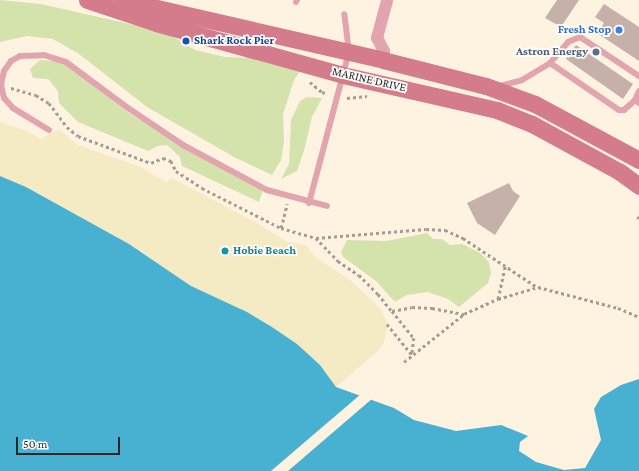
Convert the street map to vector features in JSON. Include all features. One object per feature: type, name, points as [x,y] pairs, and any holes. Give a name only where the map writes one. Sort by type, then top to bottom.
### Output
[{"type":"main road","name":"MARINE DRIVE","points":[[87,0],[156,23],[343,75],[473,104],[510,115],[576,147],[639,186]]},
{"type":"main road","name":"MARINE DRIVE","points":[[122,0],[383,60],[486,86],[535,104],[639,160]]},
{"type":"street","points":[[383,60],[384,51],[377,38],[386,0]]},
{"type":"lane","points":[[309,203],[349,52],[344,14]]},
{"type":"lane","points":[[486,86],[515,83],[550,63],[568,42],[580,37],[639,76]]},
{"type":"lane","points":[[49,130],[13,108],[4,98],[1,85],[4,71],[15,59],[44,55],[56,57],[76,68],[128,108],[183,145],[267,190],[309,203],[327,206]]},
{"type":"lane","points":[[550,63],[619,110],[624,110],[637,101],[639,91]]},
{"type":"path","points":[[1,85],[36,95],[49,103],[67,128],[78,136],[151,163],[162,158],[171,161],[176,171],[202,188],[281,228],[316,238],[426,229],[445,230],[463,238],[538,287],[618,308],[639,317]]},
{"type":"path","points":[[281,228],[289,197]]},
{"type":"path","points":[[316,238],[338,261],[359,275],[378,294],[414,338],[412,356]]},
{"type":"path","points":[[498,299],[505,266]]},
{"type":"path","points":[[404,362],[464,314],[498,299],[538,287]]},
{"type":"path","points":[[392,311],[412,307],[432,308],[464,314]]},
{"type":"path","points":[[387,324],[412,356]]},
{"type":"green space","points":[[0,0],[41,4],[165,32],[195,50],[225,57],[255,58],[304,65],[294,80],[283,114],[284,142],[281,160],[272,175],[234,157],[147,107],[79,54],[53,39],[27,36],[0,42]]},
{"type":"green space","points":[[40,60],[56,61],[71,68],[129,113],[181,145],[263,190],[259,202],[182,166],[180,157],[167,145],[158,146],[148,151],[78,122],[59,103],[58,91],[48,79],[33,78],[30,69]]},
{"type":"green space","points":[[307,97],[322,98],[312,117],[304,151],[297,171],[281,179],[289,164],[291,120],[300,101]]},
{"type":"green space","points":[[427,233],[433,239],[442,239],[450,245],[462,244],[480,253],[489,262],[491,273],[488,283],[459,307],[448,299],[428,292],[407,295],[395,302],[376,281],[343,257],[341,252],[347,240],[386,241]]},
{"type":"sand","name":"Hobie Beach","points":[[0,122],[27,131],[41,139],[59,129],[78,145],[141,167],[166,182],[172,178],[257,223],[288,242],[306,245],[315,257],[349,279],[380,308],[388,325],[384,343],[378,351],[336,387],[320,365],[297,344],[272,327],[247,312],[191,286],[129,244],[26,187],[0,176]]},
{"type":"water","points":[[0,176],[26,187],[129,244],[191,286],[247,312],[272,327],[297,344],[320,365],[336,387],[394,408],[414,420],[456,431],[501,425],[528,436],[520,442],[519,451],[536,462],[564,470],[585,468],[601,440],[594,409],[601,397],[621,385],[639,379],[639,471],[0,471]]},
{"type":"pier","points":[[361,394],[373,398],[288,471],[271,471]]},
{"type":"building","points":[[557,0],[579,0],[561,27],[545,18]]},
{"type":"building","name":"Fresh Stop","points":[[604,4],[639,27],[639,61],[597,33],[604,23],[595,17]]},
{"type":"building","points":[[576,45],[633,84],[623,99],[566,59]]},
{"type":"building","points":[[509,183],[513,191],[520,196],[495,235],[477,223],[467,203]]},
{"type":"place","name":"Fresh Stop","points":[[619,30]]},
{"type":"place","name":"Shark Rock Pier","points":[[186,41]]},
{"type":"place","name":"Astron Energy","points":[[596,52]]},
{"type":"place","name":"Hobie Beach","points":[[225,251]]}]
